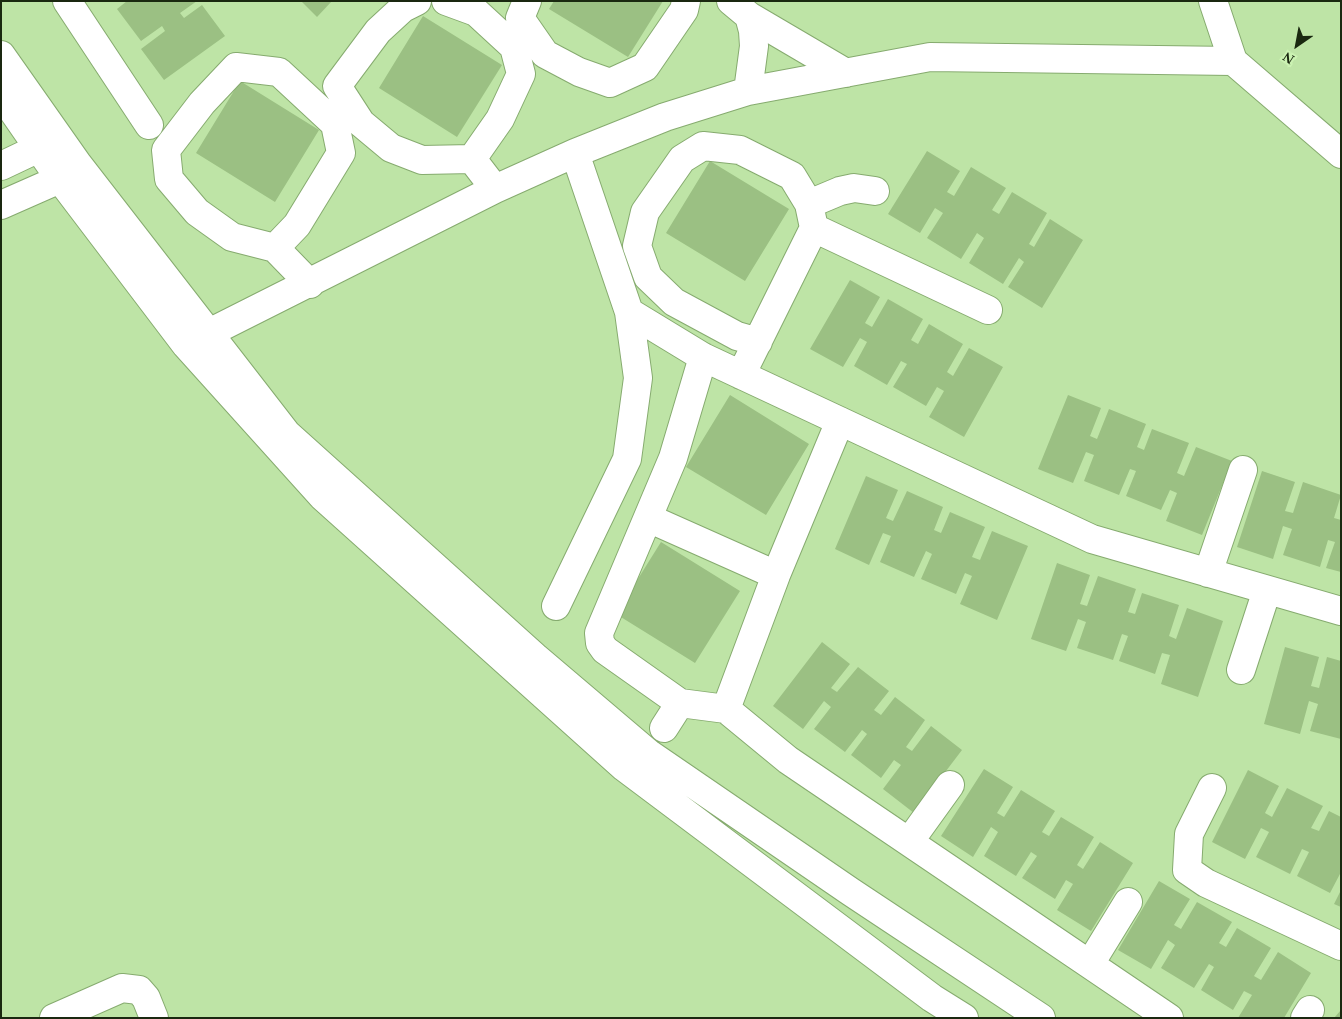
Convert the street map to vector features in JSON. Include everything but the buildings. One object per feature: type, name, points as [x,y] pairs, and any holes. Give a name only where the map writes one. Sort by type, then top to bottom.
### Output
[{"type":"street","points":[[67,1],[149,125]]},
{"type":"street","points":[[417,1],[403,8],[378,31],[337,86],[361,123],[391,148],[422,160],[472,158]]},
{"type":"street","points":[[446,1],[476,12],[514,47],[522,74],[500,119],[472,158]]},
{"type":"street","points":[[527,1],[520,18],[545,54],[579,72],[610,83],[645,67],[679,17],[686,1]]},
{"type":"street","points":[[1213,1],[1233,61],[1341,154]]},
{"type":"street","points":[[740,8],[846,73]]},
{"type":"street","points":[[740,8],[754,46],[748,91]]},
{"type":"street","points":[[1,55],[197,339]]},
{"type":"street","points":[[197,339],[310,284],[495,189],[575,153],[665,118],[748,91],[930,57],[1233,61]]},
{"type":"street","points":[[276,248],[297,225],[342,153],[335,124],[279,72],[236,67],[202,103],[166,150],[169,179],[196,212],[232,237],[276,248],[310,284]]},
{"type":"street","points":[[1,94],[60,179],[197,339],[322,496],[626,751],[932,998],[964,1018]]},
{"type":"street","points":[[758,342],[737,336],[674,302],[648,277],[637,246],[645,212],[682,159],[703,146],[740,150],[792,176],[811,216],[988,310]]},
{"type":"street","points":[[1,166],[39,148]]},
{"type":"street","points":[[556,606],[627,459],[638,378],[629,312],[575,153]]},
{"type":"street","points":[[472,158],[495,189]]},
{"type":"street","points":[[1,205],[60,179]]},
{"type":"street","points":[[741,375],[758,342],[811,216],[840,190],[854,188],[875,191]]},
{"type":"street","points":[[629,312],[703,357],[1092,540],[1341,611]]},
{"type":"street","points":[[703,357],[673,458],[600,626],[600,643],[605,650],[680,703],[726,709],[788,760],[1169,1018]]},
{"type":"street","points":[[726,709],[776,575],[840,421]]},
{"type":"street","points":[[1208,573],[1243,470]]},
{"type":"street","points":[[648,518],[776,575]]},
{"type":"street","points":[[1241,670],[1267,590]]},
{"type":"street","points":[[664,728],[680,703]]},
{"type":"street","points":[[626,751],[843,886],[1041,1018]]},
{"type":"street","points":[[909,842],[950,785]]},
{"type":"street","points":[[1212,788],[1189,834],[1187,870],[1206,883],[1341,946]]},
{"type":"street","points":[[1090,964],[1128,902]]},
{"type":"street","points":[[54,1018],[122,988],[139,990],[146,998],[154,1018]]}]
